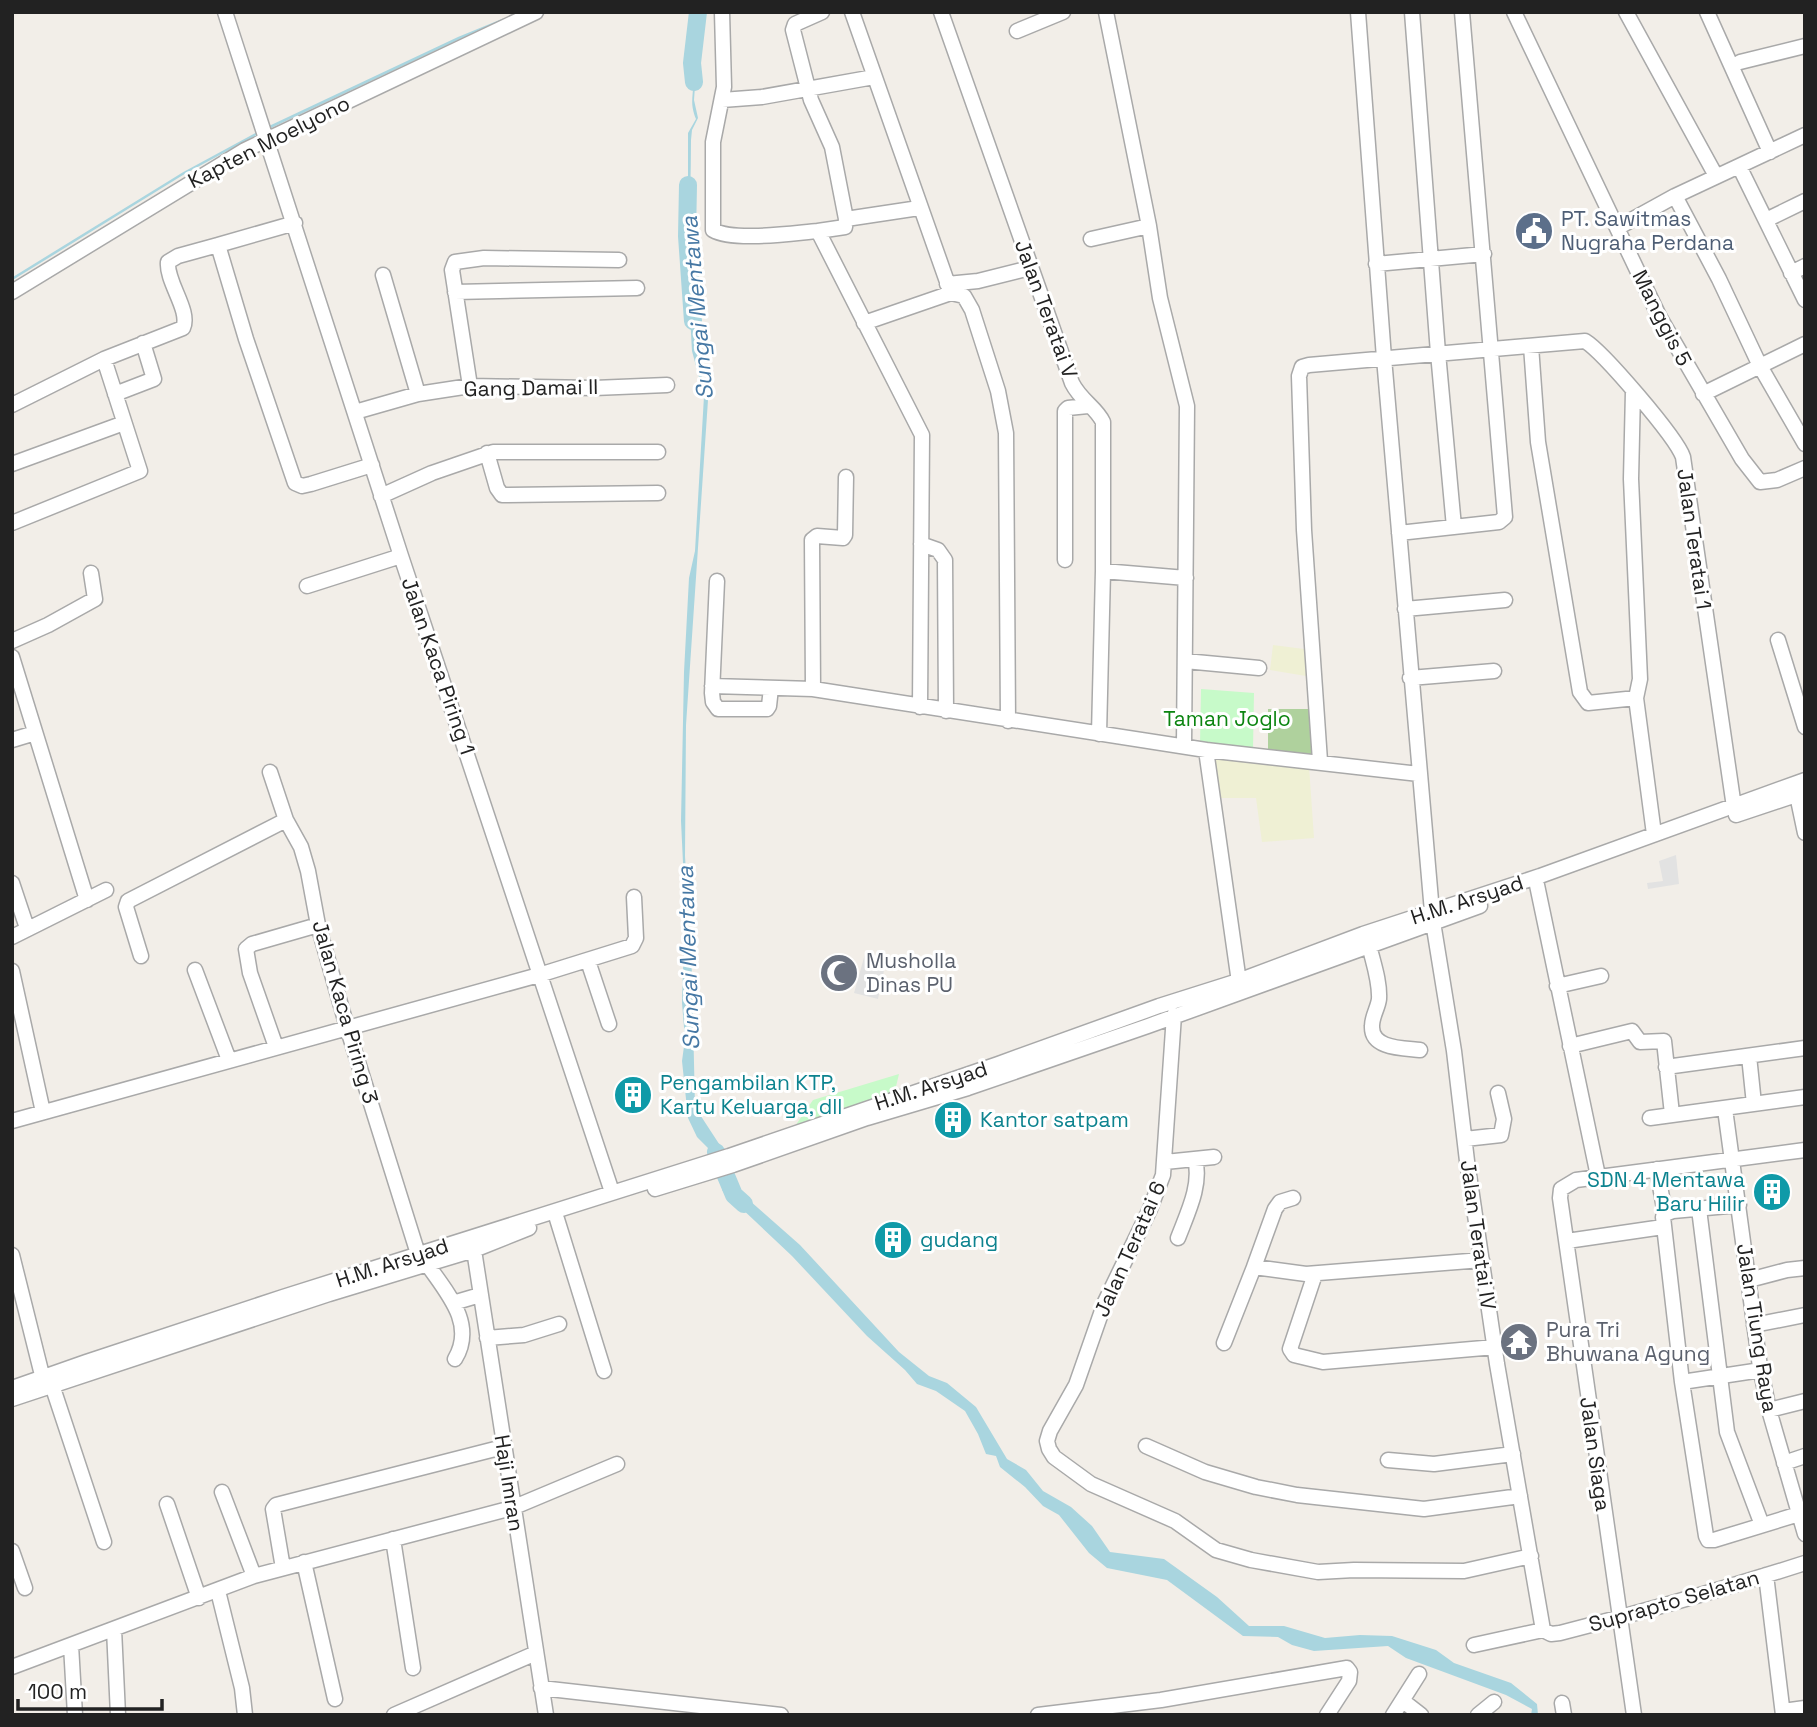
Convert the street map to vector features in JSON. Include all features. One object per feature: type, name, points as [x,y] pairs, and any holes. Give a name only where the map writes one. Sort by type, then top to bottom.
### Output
[{"type":"street","name":"Jalan Kaca Piring 1","points":[[225,12],[381,496],[612,1192]]},
{"type":"street","name":"Kapten Moelyono","points":[[12,292],[212,168],[511,18],[536,12]]},
{"type":"street","points":[[722,12],[724,80],[713,142],[713,230],[726,234],[764,235],[845,227],[846,219],[832,147],[808,89],[793,26],[822,12]]},
{"type":"street","points":[[852,12],[949,289],[964,296],[970,304],[998,391],[1005,424],[1008,721]]},
{"type":"street","name":"Jalan Teratai V","points":[[941,12],[1072,383],[1080,398],[1103,422],[1099,734]]},
{"type":"street","points":[[1106,12],[1149,226],[1160,298],[1187,406],[1184,746]]},
{"type":"street","name":"Jalan Teratai IV","points":[[1358,12],[1376,264],[1432,917],[1454,1051],[1495,1347],[1543,1630]]},
{"type":"street","points":[[1412,12],[1454,527]]},
{"type":"street","points":[[1399,533],[1499,522],[1506,517],[1462,12]]},
{"type":"street","name":"Manggis 5","points":[[1514,12],[1659,316],[1742,459],[1760,482],[1777,480],[1805,468]]},
{"type":"street","points":[[1626,12],[1716,176]]},
{"type":"street","points":[[1707,12],[1770,152]]},
{"type":"street","points":[[1017,31],[1060,13]]},
{"type":"street","points":[[1740,62],[1805,46]]},
{"type":"street","points":[[722,100],[762,97],[874,77]]},
{"type":"street","points":[[1617,228],[1675,196],[1805,135]]},
{"type":"street","points":[[1739,166],[1766,220],[1798,269],[1805,300]]},
{"type":"street","points":[[1675,196],[1719,279],[1760,366],[1805,444]]},
{"type":"street","points":[[1766,220],[1805,201]]},
{"type":"street","points":[[846,219],[919,208]]},
{"type":"street","points":[[12,405],[104,359],[178,331],[185,324],[168,262],[178,256],[295,223]]},
{"type":"street","points":[[1091,239],[1149,226]]},
{"type":"street","points":[[818,231],[922,435],[920,707]]},
{"type":"street","points":[[219,245],[246,339],[295,483],[302,486],[311,484],[372,465]]},
{"type":"street","points":[[1376,264],[1484,254]]},
{"type":"street","points":[[470,386],[452,265],[460,260],[484,258],[619,260]]},
{"type":"street","points":[[864,323],[949,289],[1030,268]]},
{"type":"street","points":[[383,275],[418,394]]},
{"type":"street","points":[[455,292],[637,288]]},
{"type":"street","name":"Jalan Teratai 1","points":[[1320,761],[1304,530],[1299,376],[1302,368],[1309,365],[1585,341],[1600,352],[1673,438],[1683,457],[1734,807]]},
{"type":"street","points":[[115,394],[154,379],[143,342]]},
{"type":"street","points":[[1703,394],[1805,344]]},
{"type":"street","points":[[1531,346],[1538,442],[1580,692],[1588,703],[1636,698]]},
{"type":"street","points":[[12,523],[140,471],[104,359]]},
{"type":"street","name":"Gang Damai II","points":[[355,412],[418,394],[470,386],[594,388],[667,384]]},
{"type":"street","points":[[1633,391],[1631,479],[1640,679],[1636,698],[1654,834]]},
{"type":"street","points":[[1065,560],[1065,411],[1068,408],[1088,406]]},
{"type":"street","points":[[12,464],[124,423]]},
{"type":"street","points":[[381,496],[432,472],[499,451],[657,452]]},
{"type":"street","points":[[487,453],[497,488],[502,495],[658,494]]},
{"type":"street","points":[[813,690],[812,540],[817,536],[843,538],[845,535],[846,477]]},
{"type":"street","points":[[921,544],[939,550],[945,560],[946,711]]},
{"type":"street","points":[[307,586],[401,556]]},
{"type":"street","points":[[1103,571],[1186,578]]},
{"type":"street","points":[[12,641],[95,599],[91,573]]},
{"type":"street","points":[[717,581],[713,702],[718,709],[767,709],[771,688]]},
{"type":"street","points":[[1405,609],[1505,600]]},
{"type":"street","points":[[1778,640],[1805,727]]},
{"type":"street","points":[[12,657],[87,900]]},
{"type":"street","points":[[1185,661],[1259,667]]},
{"type":"street","points":[[1410,678],[1494,671]]},
{"type":"street","points":[[712,686],[813,690],[1206,750],[1419,774]]},
{"type":"street","points":[[12,740],[35,733]]},
{"type":"street","points":[[1206,750],[1239,986]]},
{"type":"street","name":"Jalan Kaca Piring 3","points":[[270,772],[286,820],[297,839],[308,871],[318,925],[347,1027],[423,1259],[453,1303],[464,1330],[463,1346],[454,1359]]},
{"type":"street","name":"H.M. Arsyad","points":[[12,1399],[48,1382],[423,1259],[612,1192],[731,1161],[968,1087],[1174,1016],[1363,934],[1432,917],[1537,885],[1774,797],[1805,780]]},
{"type":"street","points":[[1801,794],[1805,833]]},
{"type":"street","name":"H.M. Arsyad","points":[[731,1161],[1159,1006],[1239,986],[1369,945],[1432,917],[1654,834],[1734,807],[1774,797],[1801,794]]},
{"type":"street","points":[[141,956],[126,906],[128,901],[286,820]]},
{"type":"street","points":[[12,883],[27,928]]},
{"type":"street","points":[[1537,885],[1598,1176]]},
{"type":"street","points":[[12,937],[106,890]]},
{"type":"street","points":[[12,1121],[539,975],[632,946],[635,942],[634,897]]},
{"type":"street","points":[[276,1047],[250,973],[246,949],[252,944],[318,925]]},
{"type":"street","points":[[1369,945],[1378,985],[1378,1008],[1372,1026],[1374,1038],[1383,1045],[1420,1050]]},
{"type":"street","points":[[588,961],[609,1024]]},
{"type":"street","points":[[195,970],[229,1060]]},
{"type":"street","points":[[12,971],[43,1112]]},
{"type":"street","points":[[1558,986],[1601,976]]},
{"type":"street","name":"Jalan Teratai 6","points":[[1174,1016],[1163,1175],[1150,1209],[1105,1302],[1076,1385],[1050,1431],[1047,1446],[1055,1457],[1091,1485],[1175,1521],[1216,1550],[1251,1560],[1318,1572],[1464,1571],[1531,1556]]},
{"type":"street","points":[[1570,1046],[1632,1031],[1640,1042],[1664,1041],[1672,1114]]},
{"type":"street","points":[[1666,1067],[1805,1048]]},
{"type":"street","points":[[1749,1056],[1755,1104]]},
{"type":"street","points":[[1465,1139],[1501,1135],[1504,1119],[1498,1093]]},
{"type":"street","points":[[1650,1118],[1805,1097]]},
{"type":"street","name":"Jalan Tiung Raya","points":[[1725,1109],[1761,1370],[1769,1410],[1805,1534]]},
{"type":"street","name":"Jalan Siaga","points":[[1633,1715],[1560,1198],[1561,1189],[1576,1180],[1598,1176],[1805,1150]]},
{"type":"street","points":[[1165,1163],[1214,1157]]},
{"type":"street","points":[[1178,1238],[1194,1194],[1198,1169],[1195,1159]]},
{"type":"street","name":"H.M. Arsyad","points":[[423,1259],[474,1250],[711,1166]]},
{"type":"street","points":[[1657,1169],[1682,1382],[1706,1536],[1708,1540],[1714,1540],[1799,1514]]},
{"type":"street","points":[[1224,1343],[1275,1209],[1279,1202],[1293,1198]]},
{"type":"street","points":[[1567,1241],[1664,1221],[1699,1209],[1739,1205]]},
{"type":"street","points":[[1699,1209],[1729,1440],[1762,1525]]},
{"type":"street","points":[[557,1219],[604,1371]]},
{"type":"street","name":"Haji Imran","points":[[474,1250],[546,1715]]},
{"type":"street","points":[[12,1255],[48,1382],[104,1542]]},
{"type":"street","points":[[1254,1267],[1315,1274],[1482,1260]]},
{"type":"street","points":[[1749,1280],[1805,1268]]},
{"type":"street","points":[[1315,1274],[1290,1349],[1294,1355],[1323,1362],[1495,1347]]},
{"type":"street","points":[[453,1303],[480,1295]]},
{"type":"street","points":[[1754,1325],[1805,1314]]},
{"type":"street","points":[[487,1338],[524,1335],[559,1324]]},
{"type":"street","points":[[1682,1382],[1761,1370]]},
{"type":"street","name":"H.M. Arsyad","points":[[12,1388],[48,1382]]},
{"type":"street","points":[[1769,1410],[1805,1401]]},
{"type":"street","points":[[1146,1446],[1205,1472],[1256,1487],[1310,1496],[1424,1509],[1520,1496]]},
{"type":"street","points":[[283,1568],[273,1509],[275,1505],[503,1447]]},
{"type":"street","points":[[1388,1460],[1434,1464],[1513,1454]]},
{"type":"street","points":[[1784,1462],[1805,1456]]},
{"type":"street","points":[[12,1667],[254,1576],[512,1508],[617,1464]]},
{"type":"street","points":[[222,1492],[254,1576]]},
{"type":"street","points":[[167,1504],[199,1598]]},
{"type":"street","points":[[393,1539],[412,1668]]},
{"type":"street","points":[[12,1551],[25,1588]]},
{"type":"street","points":[[304,1562],[335,1699]]},
{"type":"street","name":"Suprapto Selatan","points":[[1474,1645],[1543,1630],[1551,1634],[1560,1633],[1681,1602],[1805,1563]]},
{"type":"street","points":[[1766,1575],[1783,1713],[1805,1708]]},
{"type":"street","points":[[218,1591],[246,1715]]},
{"type":"street","points":[[114,1629],[118,1715]]},
{"type":"street","points":[[71,1645],[75,1715]]},
{"type":"street","points":[[394,1715],[536,1653]]},
{"type":"street","points":[[1038,1715],[1161,1700],[1347,1668],[1350,1672],[1349,1681],[1332,1713]]},
{"type":"street","points":[[1393,1715],[1419,1674]]},
{"type":"street","points":[[541,1688],[782,1715]]},
{"type":"street","points":[[1403,1701],[1421,1715]]},
{"type":"street","points":[[1478,1715],[1494,1702]]},
{"type":"green space","points":[[1273,645],[1304,649],[1306,676],[1270,670]]},
{"type":"green space","name":"Taman Joglo","points":[[1201,689],[1254,693],[1253,750],[1200,745]]},
{"type":"green space","points":[[1268,709],[1311,709],[1312,756],[1268,752]]},
{"type":"green space","points":[[1215,755],[1309,766],[1314,838],[1262,842],[1256,798],[1217,798]]},
{"type":"green space","points":[[899,1074],[894,1095],[793,1129],[813,1100]]},
{"type":"shaded area","points":[[1676,855],[1679,884],[1648,889],[1647,883],[1663,881],[1659,861]]},
{"type":"shaded area","points":[[865,954],[886,961],[878,999],[854,993]]},
{"type":"water","name":"Sungai Mentawa","points":[[697,12],[698,12],[693,61]]},
{"type":"water","name":"Sungai Mentawa","points":[[693,61],[696,72],[694,100],[698,118],[691,140],[691,303],[694,336],[708,400],[686,725],[685,856],[692,974],[695,1107],[725,1153],[711,1157],[688,1118],[682,1061],[685,1039],[682,1003],[685,905],[681,821],[684,672],[689,578],[695,551],[704,396],[692,351],[686,244],[683,236],[688,217],[688,133],[696,119],[692,99]]},
{"type":"water","points":[[733,1186],[800,1245],[899,1352],[929,1376],[947,1383],[976,1407],[1007,1459],[1026,1470],[1043,1491],[1071,1507],[1092,1526],[1110,1552],[1164,1559],[1217,1597],[1249,1626],[1284,1626],[1325,1638],[1392,1636],[1436,1650],[1454,1663],[1511,1683],[1537,1704],[1538,1715],[1531,1715],[1532,1709],[1506,1695],[1406,1658],[1388,1646],[1314,1651],[1292,1645],[1278,1637],[1243,1636],[1167,1580],[1107,1568],[1089,1553],[1059,1515],[1043,1506],[1000,1467],[996,1456],[986,1454],[965,1411],[936,1391],[917,1384],[867,1336],[792,1256],[722,1190]]},
{"type":"waterway","name":"Sungai Mentawa","points":[[694,82],[692,63],[698,12]]},
{"type":"waterway","points":[[270,127],[503,20]]},
{"type":"waterway","points":[[12,279],[184,173],[256,134]]},
{"type":"waterway","name":"Sungai Mentawa","points":[[688,185],[687,236],[693,321]]},
{"type":"waterway","name":"Sungai Mentawa","points":[[716,1152],[734,1195],[744,1204]]},
{"type":"place","name":"PT. Sawitmas Nugraha Perdana","points":[[1534,231]]},
{"type":"place","name":"Musholla Dinas PU","points":[[839,973]]},
{"type":"place","name":"Pengambilan KTP, Kartu Keluarga, dll","points":[[633,1095]]},
{"type":"place","name":"Kantor satpam","points":[[953,1120]]},
{"type":"place","name":"SDN 4 Mentawa Baru Hilir","points":[[1772,1192]]},
{"type":"place","name":"gudang","points":[[893,1240]]},
{"type":"place","name":"Pura Tri Bhuwana Agung","points":[[1519,1342]]}]
